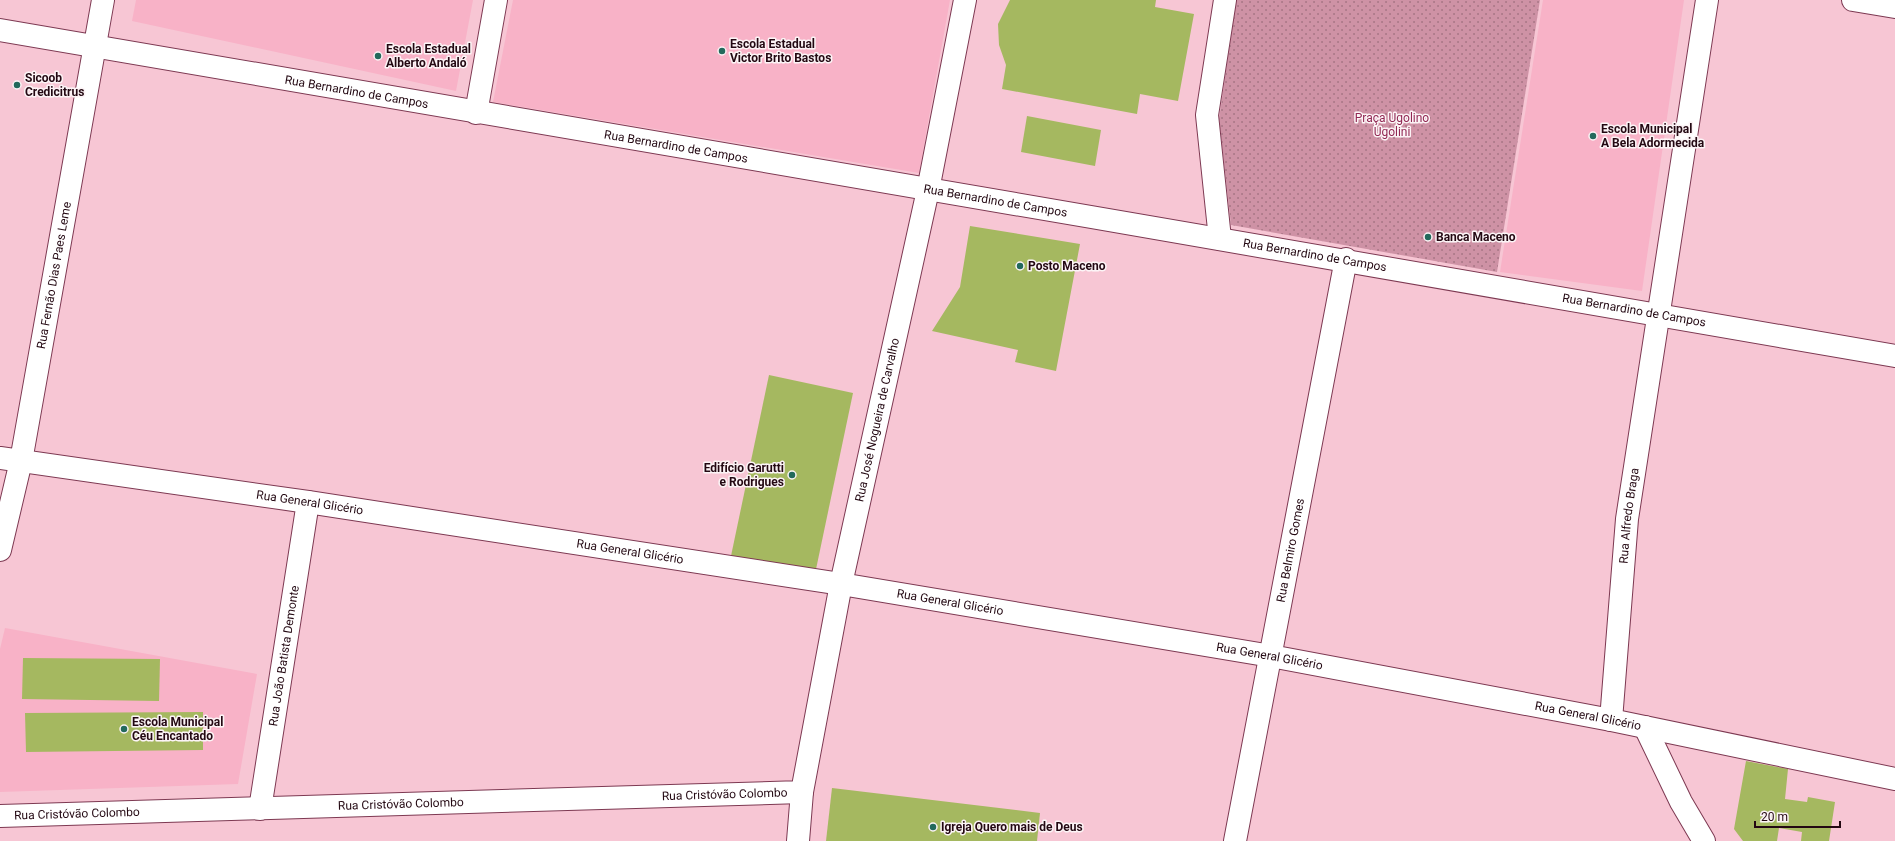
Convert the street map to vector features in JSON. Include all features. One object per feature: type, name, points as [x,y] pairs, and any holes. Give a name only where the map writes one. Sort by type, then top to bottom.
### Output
[{"type":"street","name":"Rua Fernão Dias Paes Leme","points":[[0,550],[10,459],[95,47],[103,0]]},
{"type":"street","points":[[476,113],[496,0]]},
{"type":"street","name":"Rua José Nogueira de Carvalho","points":[[798,841],[802,792],[841,584],[928,190],[965,0]]},
{"type":"street","points":[[1220,238],[1207,115],[1225,0]]},
{"type":"street","points":[[1658,314],[1707,0]]},
{"type":"street","points":[[1853,0],[1895,7]]},
{"type":"street","name":"Rua Bernardino de Campos","points":[[0,30],[928,190],[1346,259],[1895,356]]},
{"type":"street","name":"Rua Belmiro Gomes","points":[[1235,841],[1346,259]]},
{"type":"street","name":"Rua Alfredo Braga","points":[[1610,720],[1627,519],[1658,314]]},
{"type":"street","name":"Rua General Glicério","points":[[10,459],[308,502],[841,584],[1271,656],[1610,720],[1895,779]]},
{"type":"street","name":"Rua João Batista Demonte","points":[[260,809],[308,502]]},
{"type":"street","points":[[1645,727],[1681,802],[1704,841]]},
{"type":"street","name":"Rua Cristóvão Colombo","points":[[0,816],[802,792]]},
{"type":"shaded area","name":"Escola Estadual Alberto Andaló","points":[[136,0],[473,0],[456,91],[132,21]]},
{"type":"shaded area","name":"Escola Estadual Victor Brito Bastos","points":[[513,0],[950,0],[919,173],[493,102]]},
{"type":"shaded area","name":"Escola Municipal A Bela Adormecida","points":[[1543,0],[1684,0],[1642,291],[1500,272]]},
{"type":"shaded area","name":"Escola Municipal Céu Encantado","points":[[5,628],[257,674],[238,784],[0,792],[0,649]]},
{"type":"green space","name":"Praça Ugolino Ugolini","points":[[1236,0],[1540,0],[1497,272],[1231,225],[1219,119]]},
{"type":"building","points":[[1010,0],[1156,0],[1155,7],[1194,14],[1178,101],[1140,94],[1137,114],[1002,89],[1006,65],[999,45],[998,24]]},
{"type":"building","points":[[1027,116],[1101,130],[1095,166],[1021,152]]},
{"type":"building","points":[[970,226],[1080,244],[1056,371],[1015,362],[1018,350],[932,331],[960,287]]},
{"type":"building","name":"Edifício Garutti e Rodrigues","points":[[769,375],[853,393],[815,574],[731,556]]},
{"type":"building","points":[[23,658],[160,659],[159,701],[22,699]]},
{"type":"building","points":[[203,712],[203,750],[26,752],[25,713]]},
{"type":"building","points":[[1746,761],[1788,769],[1785,799],[1807,802],[1808,797],[1835,802],[1829,841],[1801,841],[1802,832],[1779,828],[1777,841],[1743,841],[1734,829]]},
{"type":"building","name":"Igreja Quero mais de Deus","points":[[832,788],[1040,813],[1037,841],[826,841]]},
{"type":"place","name":"Escola Estadual Victor Brito Bastos","points":[[722,51]]},
{"type":"place","name":"Escola Estadual Alberto Andaló","points":[[378,56]]},
{"type":"place","name":"Sicoob Credicitrus","points":[[17,85]]},
{"type":"place","name":"Escola Municipal A Bela Adormecida","points":[[1593,136]]},
{"type":"place","name":"Banca Maceno","points":[[1428,237]]},
{"type":"place","name":"Posto Maceno","points":[[1020,266]]},
{"type":"place","name":"Edifício Garutti e Rodrigues","points":[[792,475]]},
{"type":"place","name":"Escola Municipal Céu Encantado","points":[[124,729]]},
{"type":"place","name":"Igreja Quero mais de Deus","points":[[933,827]]}]
